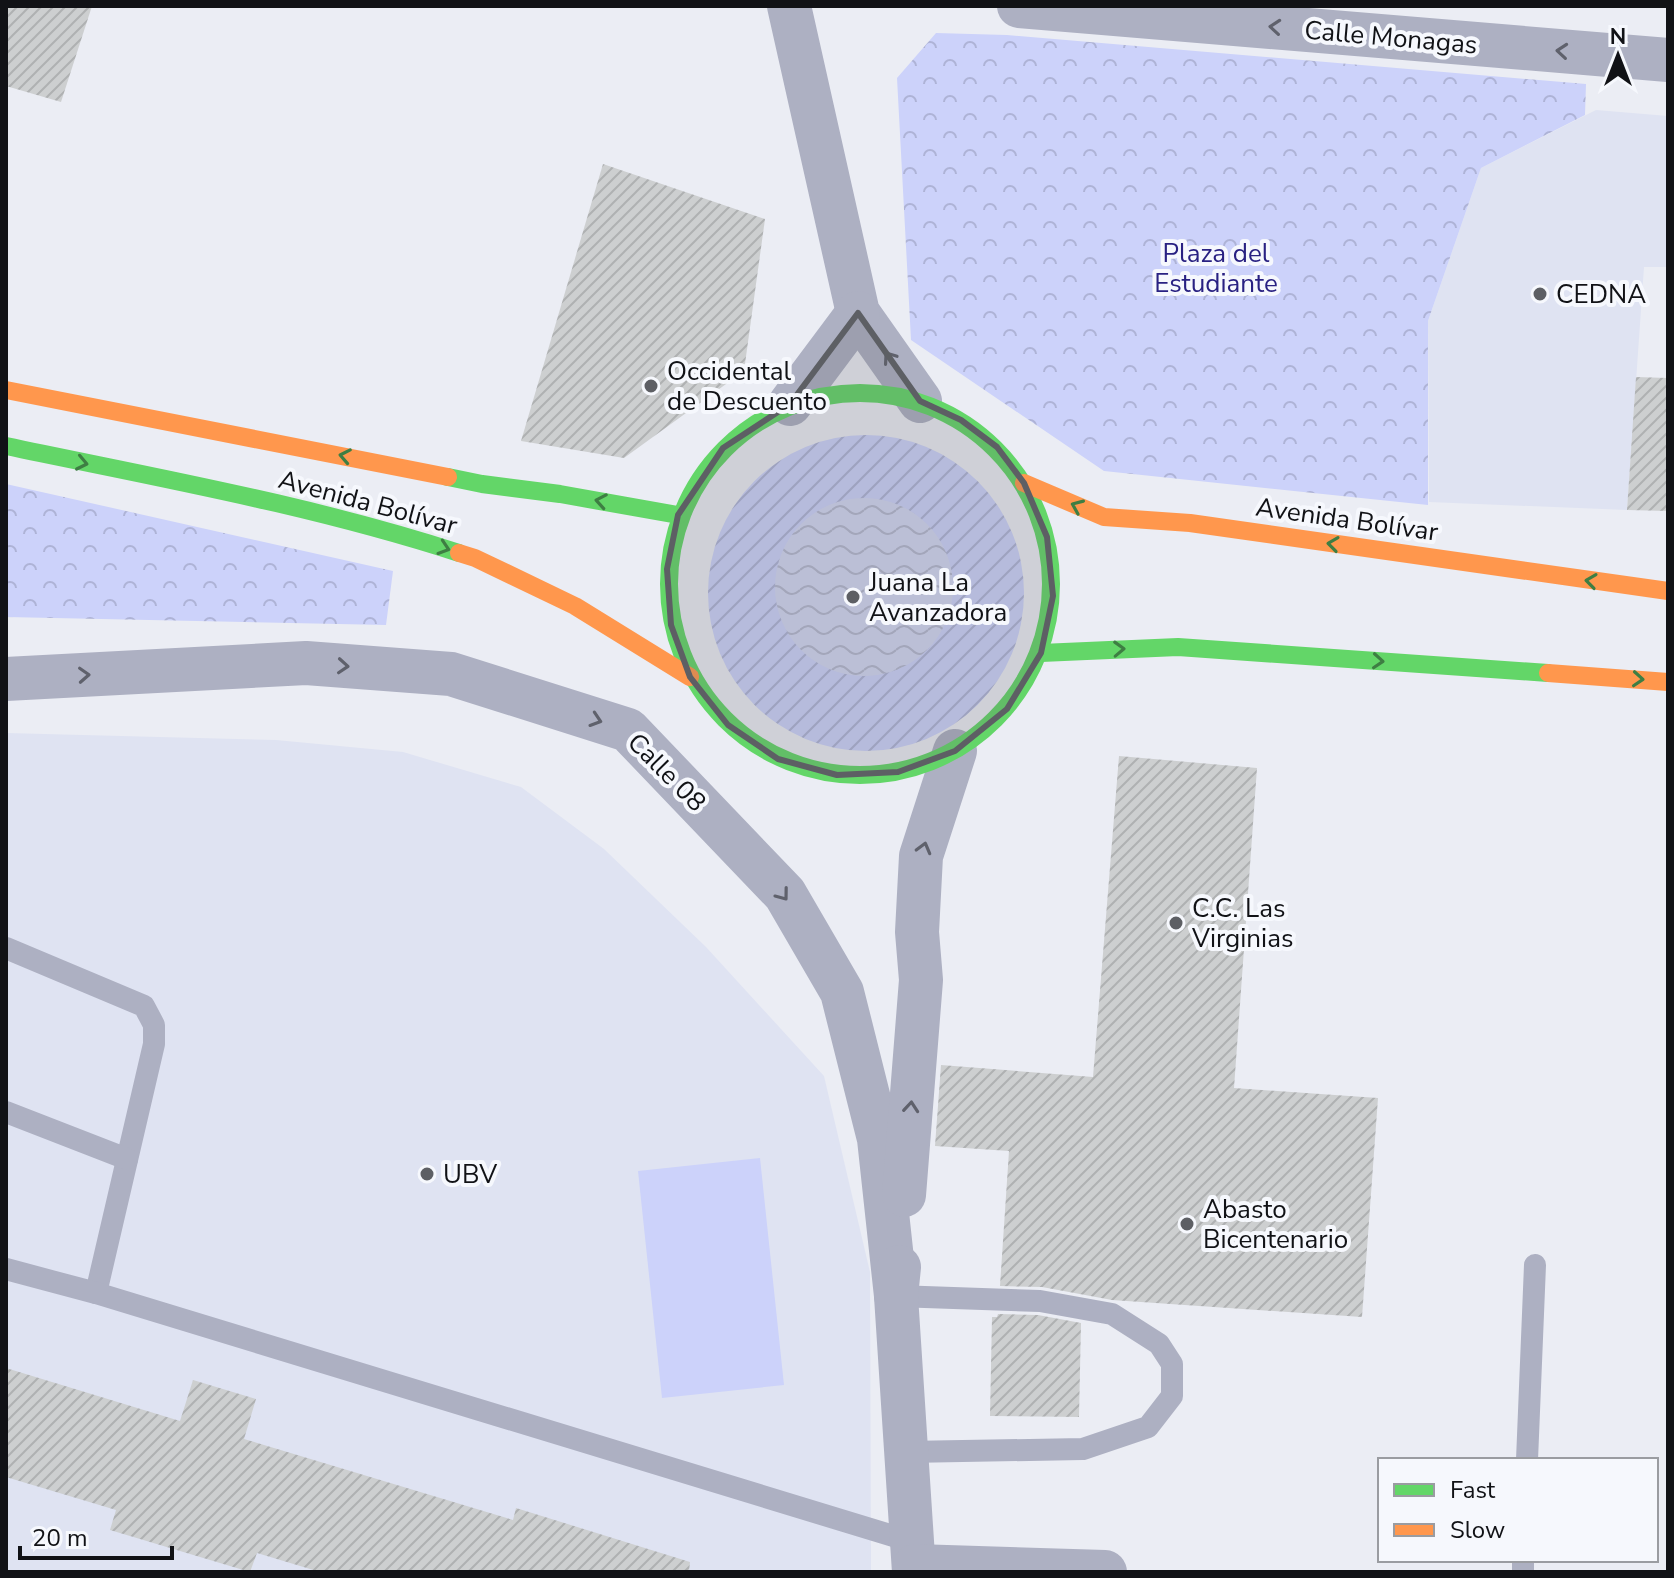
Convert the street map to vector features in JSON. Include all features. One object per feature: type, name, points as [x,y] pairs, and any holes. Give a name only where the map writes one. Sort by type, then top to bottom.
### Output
[{"type":"street","points":[[789,6],[858,313],[920,401]]},
{"type":"street","name":"Calle Monagas","points":[[1019,6],[1668,60]]},
{"type":"street","points":[[790,404],[855,392],[920,401],[961,420],[997,447],[1024,483],[1047,537],[1053,596],[1041,653],[1007,709],[955,751],[898,772],[837,775],[778,759],[728,725],[690,677],[671,625],[667,569],[678,515],[723,448],[790,404],[858,313]]},
{"type":"street","name":"Avenida Bolívar","points":[[6,390],[482,484],[678,515]]},
{"type":"street","name":"Avenida Bolívar","points":[[6,446],[305,510],[394,532],[475,558],[575,606],[690,677]]},
{"type":"street","name":"Avenida Bolívar","points":[[1024,483],[1104,517],[1190,523],[1668,591]]},
{"type":"street","points":[[1041,653],[1178,647],[1668,682]]},
{"type":"street","name":"Calle 08","points":[[6,679],[306,663],[451,674],[628,730],[785,894],[842,992],[879,1139],[896,1296]]},
{"type":"street","points":[[955,751],[921,856],[917,932],[921,980],[896,1296],[914,1560],[1105,1572]]},
{"type":"lane","points":[[6,948],[144,1006],[154,1025],[154,1044],[96,1293]]},
{"type":"lane","points":[[6,1112],[127,1159]]},
{"type":"lane","points":[[1527,1458],[1535,1265]]},
{"type":"lane","points":[[6,1269],[96,1293],[914,1560]]},
{"type":"lane","points":[[896,1296],[1040,1301],[1112,1314],[1159,1344],[1172,1364],[1172,1396],[1148,1427],[1083,1449],[907,1452]]},
{"type":"highlighted area","points":[[858,313],[920,401],[961,420],[997,447],[1024,483],[1047,537],[1053,596],[1041,653],[1007,709],[955,751],[898,772],[837,775],[778,759],[728,725],[690,677],[671,625],[667,569],[678,515],[723,448],[790,404]]},
{"type":"shaded area","name":"CEDNA","points":[[1596,110],[1668,116],[1668,267],[1644,267],[1627,510],[1429,502],[1428,321],[1481,168]]},
{"type":"shaded area","name":"UBV","points":[[6,733],[276,740],[403,752],[521,787],[604,849],[706,947],[824,1076],[870,1272],[871,1572],[6,1572]]},
{"type":"green space","name":"Plaza del Estudiante","points":[[936,33],[1007,35],[1586,84],[1585,115],[1481,168],[1428,321],[1428,505],[1104,471],[911,340],[897,78]]},
{"type":"green space","points":[[850,435],[882,435],[912,441],[941,453],[978,481],[998,505],[1012,532],[1024,577],[1024,609],[1012,654],[998,681],[978,705],[941,733],[912,745],[882,751],[850,751],[820,745],[791,733],[754,705],[734,681],[714,639],[708,609],[708,577],[714,547],[726,518],[754,481],[778,461],[820,441]]},
{"type":"green space","points":[[6,484],[393,571],[386,625],[6,617]]},
{"type":"green space","points":[[760,1158],[784,1385],[662,1398],[638,1171]]},
{"type":"water","points":[[864,498],[881,499],[898,505],[927,524],[946,553],[952,570],[952,604],[946,621],[927,650],[898,669],[881,675],[864,676],[847,675],[830,669],[801,650],[782,621],[776,604],[775,587],[776,570],[782,553],[801,524],[830,505],[847,499]]},
{"type":"building","points":[[6,6],[92,6],[61,102],[6,86]]},
{"type":"building","points":[[603,164],[765,219],[744,371],[624,458],[521,441]]},
{"type":"building","points":[[1636,377],[1668,378],[1668,511],[1627,510]]},
{"type":"building","points":[[1119,756],[1257,768],[1234,1088],[1378,1098],[1362,1317],[1112,1300],[1042,1287],[1000,1286],[1009,1151],[935,1146],[941,1065],[1093,1077]]},
{"type":"building","points":[[998,1314],[1038,1315],[1081,1323],[1079,1417],[990,1416],[992,1317]]},
{"type":"building","points":[[6,1368],[180,1421],[193,1380],[256,1399],[244,1439],[513,1520],[516,1508],[690,1562],[689,1572],[320,1572],[257,1553],[250,1572],[110,1530],[116,1510],[6,1477]]},
{"type":"traffic: fast","points":[[860,393],[897,396],[933,407],[966,425],[995,449],[1019,478],[1037,511],[1048,547],[1051,584],[1048,621],[1037,657],[1019,690],[995,719],[966,743],[933,761],[897,772],[860,775],[823,772],[787,761],[754,743],[725,719],[701,690],[683,657],[672,621],[669,584],[672,547],[683,511],[701,478],[725,449],[754,425],[787,407],[823,396],[860,393]]},
{"type":"traffic: fast","points":[[6,446],[291,506],[459,553]]},
{"type":"traffic: fast","points":[[448,477],[678,515]]},
{"type":"traffic: fast","points":[[1041,653],[1178,647],[1548,673]]},
{"type":"traffic: slow","points":[[6,390],[448,477]]},
{"type":"traffic: slow","points":[[1024,483],[1104,517],[1190,523],[1668,591]]},
{"type":"traffic: slow","points":[[459,553],[575,606],[690,677]]},
{"type":"traffic: slow","points":[[1548,673],[1668,682]]},
{"type":"place","name":"CEDNA","points":[[1540,294]]},
{"type":"place","name":"Occidental de Descuento","points":[[651,386]]},
{"type":"place","name":"Juana La Avanzadora","points":[[853,597]]},
{"type":"place","name":"C.C. Las Virginias","points":[[1176,923]]},
{"type":"place","name":"UBV","points":[[427,1174]]},
{"type":"place","name":"Abasto Bicentenario","points":[[1187,1224]]}]
